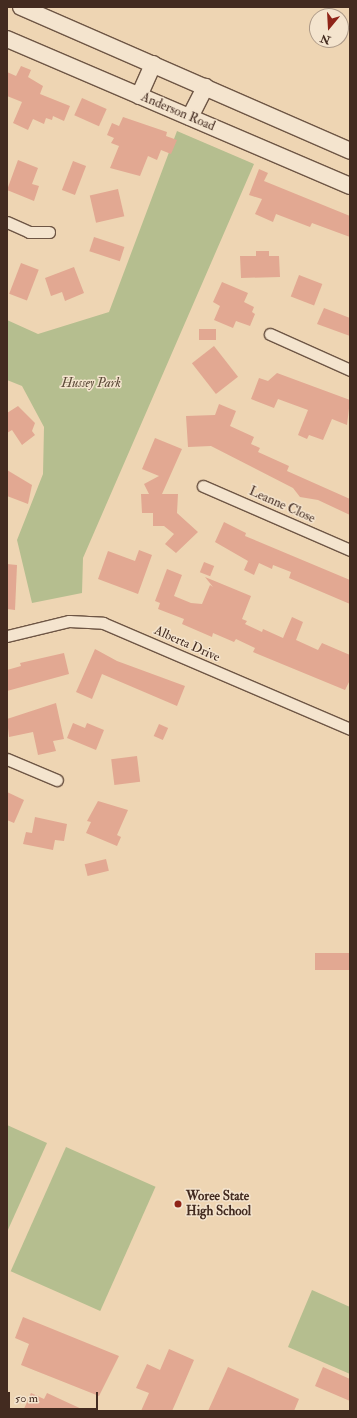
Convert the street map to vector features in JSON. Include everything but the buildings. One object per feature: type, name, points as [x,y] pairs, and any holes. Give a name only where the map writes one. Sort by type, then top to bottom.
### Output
[{"type":"street","points":[[21,7],[350,151]]},
{"type":"street","name":"Anderson Road","points":[[7,38],[350,186]]},
{"type":"street","points":[[139,96],[153,64]]},
{"type":"street","points":[[190,117],[205,87]]},
{"type":"street","points":[[7,222],[29,232],[49,232]]},
{"type":"street","points":[[270,334],[350,370]]},
{"type":"street","name":"Leanne Close","points":[[203,486],[350,550]]},
{"type":"street","name":"Alberta Drive","points":[[7,636],[69,621],[103,623],[350,729]]},
{"type":"street","points":[[7,759],[57,780]]},
{"type":"green space","name":"Hussey Park","points":[[177,131],[254,164],[83,558],[82,593],[32,603],[17,540],[43,474],[44,427],[22,386],[7,380],[7,320],[38,334],[109,312]]},
{"type":"green space","points":[[7,1125],[47,1143],[7,1232]]},
{"type":"green space","points":[[66,1147],[156,1187],[100,1311],[11,1271]]},
{"type":"green space","points":[[312,1290],[350,1307],[350,1374],[288,1347]]},
{"type":"place","name":"Woree State High School","points":[[178,1204]]}]
